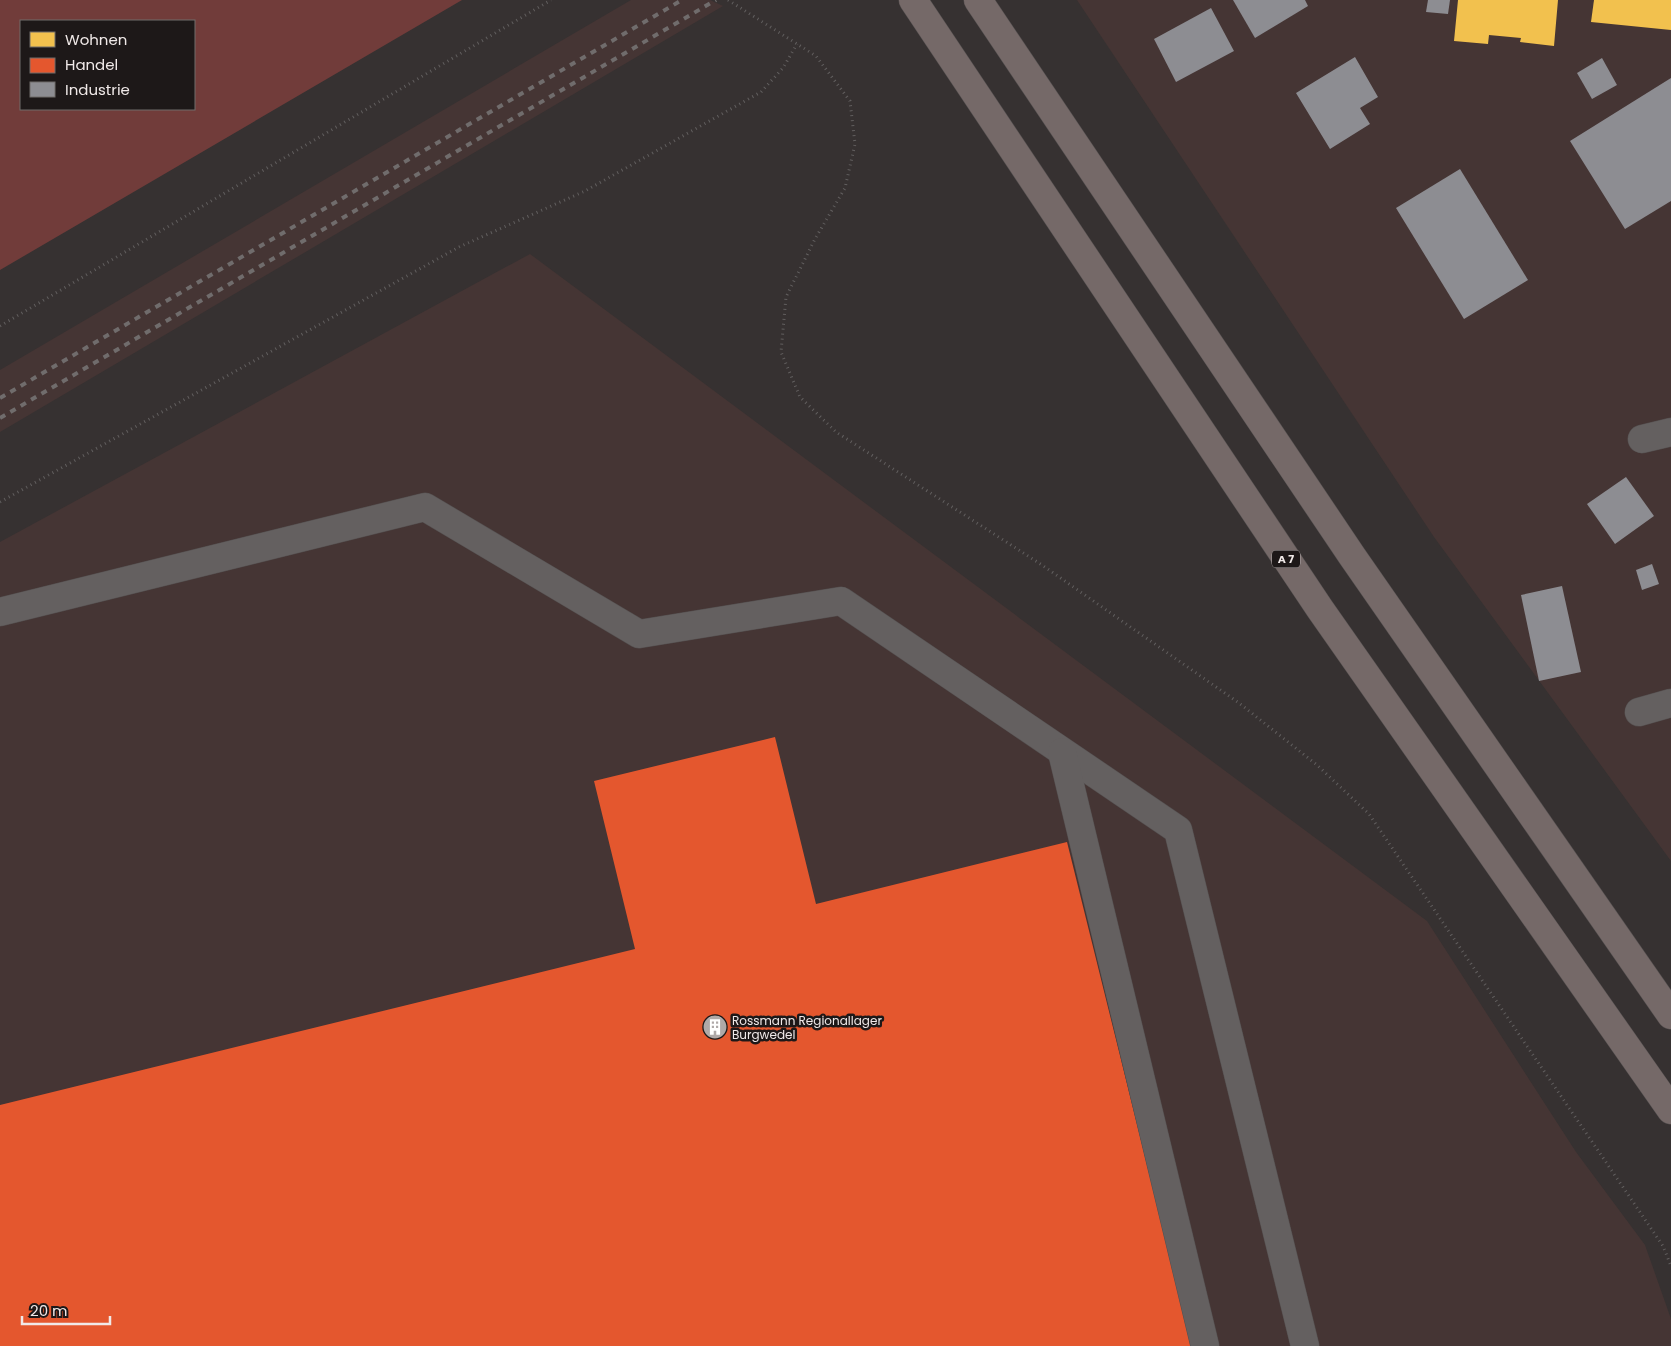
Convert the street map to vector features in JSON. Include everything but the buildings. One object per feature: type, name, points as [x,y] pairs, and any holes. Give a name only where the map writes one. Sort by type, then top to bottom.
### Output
[{"type":"highway","name":"A 7","points":[[913,0],[1320,609],[1671,1110]]},
{"type":"highway","points":[[978,0],[1352,556],[1671,1015]]},
{"type":"street","points":[[1642,439],[1671,432]]},
{"type":"street","points":[[0,612],[425,507],[639,634],[841,601],[1178,830],[1305,1346]]},
{"type":"street","points":[[1639,712],[1671,703]]},
{"type":"street","points":[[1062,752],[1205,1346]]},
{"type":"path","points":[[0,326],[550,0]]},
{"type":"path","points":[[728,0],[816,56],[850,101],[854,144],[846,188],[815,240],[786,297],[781,352],[800,397],[836,432],[1042,565],[1239,703],[1317,765],[1369,814],[1663,1246],[1671,1266]]},
{"type":"path","points":[[0,502],[459,247],[585,191],[761,92],[783,68],[797,44]]},
{"type":"shaded area","points":[[0,0],[462,0],[0,270]]},
{"type":"shaded area","points":[[631,0],[710,0],[723,6],[0,432],[0,370]]},
{"type":"shaded area","points":[[1077,0],[1671,0],[1671,861],[1434,537]]},
{"type":"shaded area","points":[[530,254],[1427,921],[1576,1152],[1645,1245],[1671,1319],[1671,1346],[0,1346],[0,542]]},
{"type":"railway","points":[[0,398],[682,0]]},
{"type":"railway","points":[[0,418],[716,0]]},
{"type":"place","name":"Rossmann Regionallager Burgwedel","points":[[715,1027]]}]
